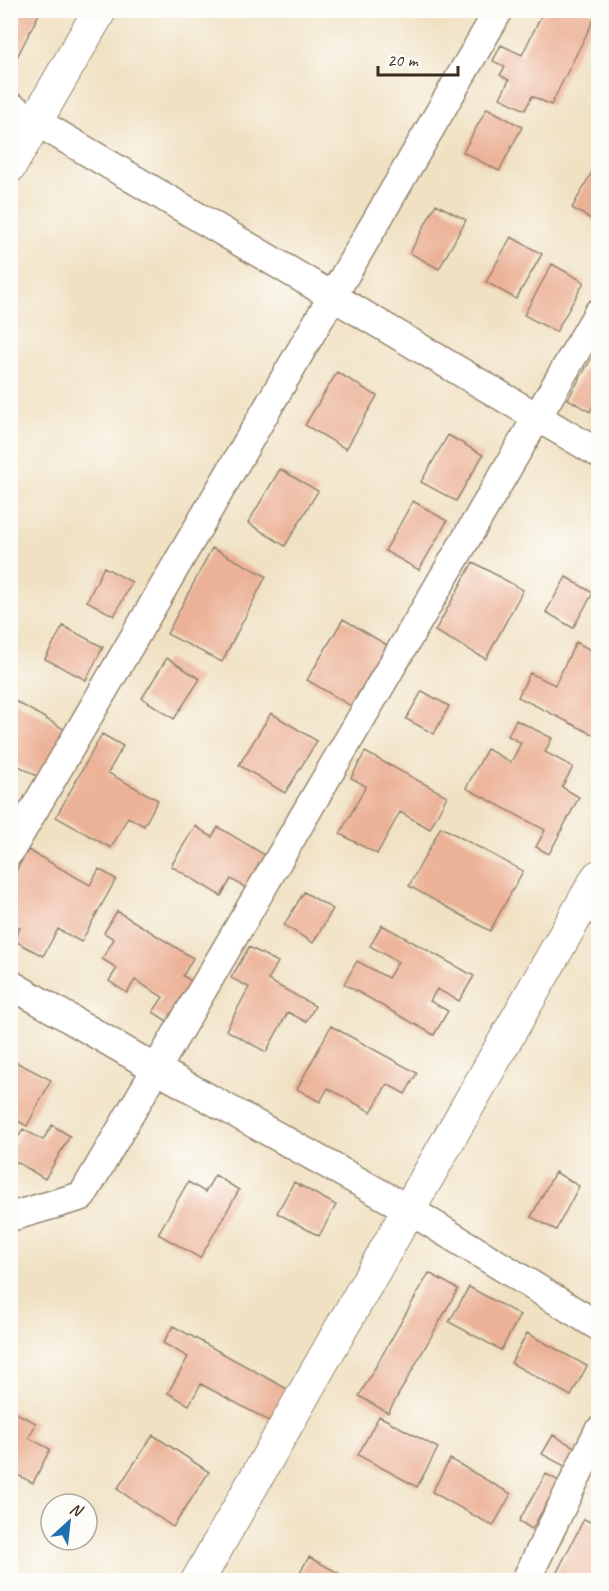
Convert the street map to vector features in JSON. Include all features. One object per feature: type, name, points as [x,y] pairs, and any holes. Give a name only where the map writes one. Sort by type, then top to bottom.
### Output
[{"type":"street","points":[[10,166],[24,114],[100,10]]},
{"type":"street","points":[[10,851],[499,10]]},
{"type":"street","points":[[24,114],[598,453]]},
{"type":"street","points":[[10,1217],[82,1196],[158,1070],[598,313]]},
{"type":"street","points":[[198,1581],[598,877]]},
{"type":"street","points":[[10,984],[158,1070],[408,1209],[598,1326]]},
{"type":"street","points":[[526,1581],[598,1432]]},
{"type":"building","points":[[10,10],[41,10],[15,61],[10,59]]},
{"type":"building","points":[[544,10],[587,10],[596,15],[551,105],[532,96],[525,110],[500,98],[509,80],[500,75],[505,67],[493,61],[501,45],[522,55]]},
{"type":"building","points":[[487,108],[522,127],[499,171],[463,152]]},
{"type":"building","points":[[598,161],[598,223],[572,208]]},
{"type":"building","points":[[436,204],[466,220],[439,269],[410,253]]},
{"type":"building","points":[[511,237],[542,254],[516,299],[486,282]]},
{"type":"building","points":[[552,264],[584,282],[556,332],[524,315]]},
{"type":"building","points":[[598,347],[598,397],[590,412],[568,399]]},
{"type":"building","points":[[337,372],[377,396],[346,449],[305,425]]},
{"type":"building","points":[[448,435],[483,455],[456,501],[421,482]]},
{"type":"building","points":[[280,469],[318,491],[285,546],[248,523]]},
{"type":"building","points":[[413,501],[447,521],[419,570],[385,551]]},
{"type":"building","points":[[212,548],[266,576],[222,662],[167,634]]},
{"type":"building","points":[[473,562],[523,590],[486,659],[435,631]]},
{"type":"building","points":[[104,567],[132,582],[114,616],[87,601]]},
{"type":"building","points":[[566,577],[593,593],[573,628],[546,612]]},
{"type":"building","points":[[343,619],[387,645],[351,706],[307,680]]},
{"type":"building","points":[[63,626],[103,647],[86,680],[45,659]]},
{"type":"building","points":[[576,642],[596,653],[598,648],[598,737],[518,697],[530,673],[555,685]]},
{"type":"building","points":[[167,658],[200,679],[174,719],[142,698]]},
{"type":"building","points":[[422,691],[449,706],[434,734],[406,719]]},
{"type":"building","points":[[10,698],[69,732],[42,779],[10,761]]},
{"type":"building","points":[[271,713],[317,741],[285,793],[239,765]]},
{"type":"building","points":[[516,720],[552,738],[545,752],[573,767],[562,787],[579,797],[549,854],[536,847],[545,830],[466,788],[487,749],[511,762],[521,743],[508,736]]},
{"type":"building","points":[[102,734],[123,746],[108,773],[158,800],[144,826],[128,817],[111,848],[56,817]]},
{"type":"building","points":[[365,752],[447,796],[430,829],[400,812],[377,854],[340,834],[366,786],[351,778]]},
{"type":"building","points":[[195,826],[212,837],[218,827],[270,858],[251,891],[231,879],[221,896],[171,866]]},
{"type":"building","points":[[441,827],[523,871],[490,931],[409,886]]},
{"type":"building","points":[[28,850],[90,885],[99,869],[116,879],[81,942],[58,929],[43,956],[13,940],[20,928],[10,922],[10,881]]},
{"type":"building","points":[[304,892],[333,909],[313,943],[284,925]]},
{"type":"building","points":[[117,911],[193,958],[183,976],[195,983],[170,1023],[153,1012],[163,997],[135,980],[127,993],[109,981],[117,968],[102,959],[114,939],[104,933]]},
{"type":"building","points":[[382,925],[474,976],[459,1001],[437,989],[430,1001],[448,1011],[434,1035],[344,984],[357,961],[388,978],[398,962],[370,946]]},
{"type":"building","points":[[249,947],[278,962],[268,980],[315,1006],[306,1022],[288,1012],[266,1052],[226,1030],[249,987],[231,978]]},
{"type":"building","points":[[331,1026],[417,1073],[405,1094],[387,1084],[371,1112],[328,1088],[320,1102],[297,1089]]},
{"type":"building","points":[[10,1059],[51,1080],[27,1126],[10,1117]]},
{"type":"building","points":[[52,1125],[70,1136],[45,1179],[10,1158],[10,1151],[23,1129],[43,1140]]},
{"type":"building","points":[[555,1172],[579,1186],[556,1230],[531,1217]]},
{"type":"building","points":[[215,1175],[239,1190],[200,1258],[158,1234],[188,1182],[205,1192]]},
{"type":"building","points":[[294,1182],[336,1205],[319,1236],[277,1213]]},
{"type":"building","points":[[429,1273],[458,1289],[388,1413],[359,1396]]},
{"type":"building","points":[[469,1287],[520,1315],[501,1350],[449,1322]]},
{"type":"building","points":[[173,1326],[289,1390],[271,1422],[201,1384],[189,1405],[168,1393],[188,1357],[163,1343]]},
{"type":"building","points":[[527,1333],[587,1366],[571,1396],[511,1363]]},
{"type":"building","points":[[10,1410],[36,1423],[29,1438],[50,1449],[33,1483],[10,1471]]},
{"type":"building","points":[[379,1416],[438,1448],[417,1487],[358,1455]]},
{"type":"building","points":[[153,1435],[209,1472],[173,1527],[117,1489]]},
{"type":"building","points":[[553,1435],[578,1449],[568,1468],[542,1454]]},
{"type":"building","points":[[450,1459],[511,1494],[493,1526],[432,1492]]},
{"type":"building","points":[[546,1474],[559,1481],[532,1529],[519,1521]]},
{"type":"building","points":[[584,1519],[598,1526],[598,1580],[553,1580]]},
{"type":"building","points":[[309,1557],[351,1580],[295,1580]]}]
